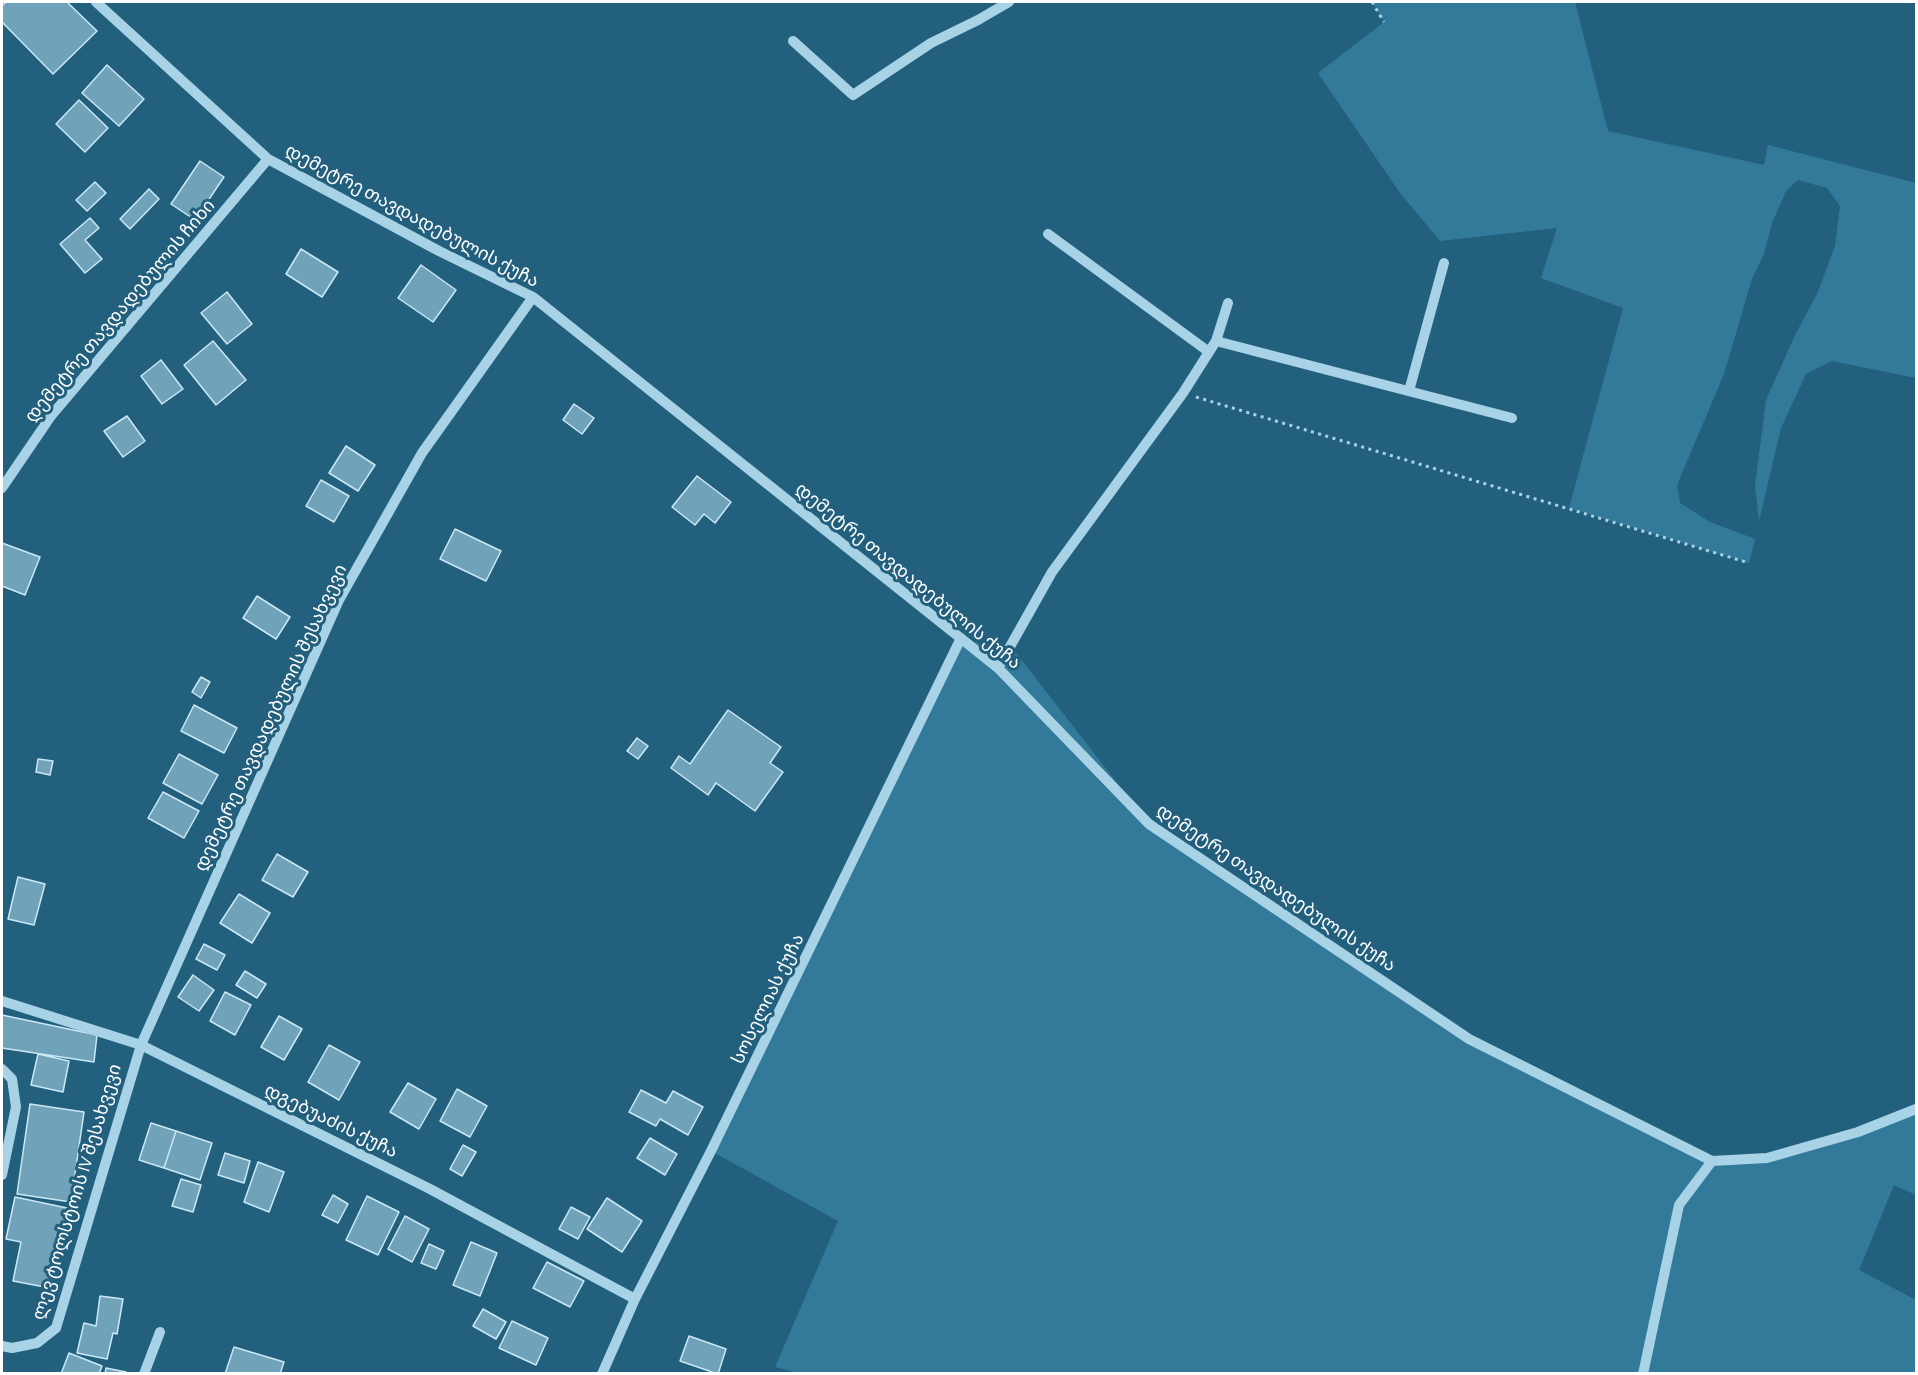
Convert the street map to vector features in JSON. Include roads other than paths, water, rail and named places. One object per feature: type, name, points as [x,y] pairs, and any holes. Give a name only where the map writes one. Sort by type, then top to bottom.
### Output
[{"type":"street","name":"დემეტრე თავდადებულის ქუჩა","points":[[96,2],[268,159],[439,251],[533,297],[998,668],[1149,824],[1469,1039],[1712,1161],[1767,1158],[1858,1132],[1917,1109]]},
{"type":"street","points":[[793,41],[853,95],[931,43],[1009,2]]},
{"type":"street","name":"დემეტრე თავდადებულის ჩიხი","points":[[2,488],[51,416],[268,159]]},
{"type":"street","points":[[1048,234],[1209,352]]},
{"type":"street","points":[[1409,391],[1444,263]]},
{"type":"street","name":"დემეტრე თავდადებულის შესახვევი","points":[[141,1046],[339,600],[422,453],[533,297]]},
{"type":"street","points":[[998,668],[1052,572],[1183,393],[1216,341],[1228,303]]},
{"type":"street","points":[[1216,341],[1512,418]]},
{"type":"street","name":"სოსელიას ქუჩა","points":[[602,1374],[635,1299],[711,1151],[961,638]]},
{"type":"street","name":"დგებუაძის ქუჩა","points":[[2,1000],[141,1046],[430,1189],[635,1299]]},
{"type":"street","name":"ლევ ტოლსტოის IV შესახვევი","points":[[2,1346],[12,1348],[37,1343],[56,1328],[141,1046]]},
{"type":"street","points":[[2,1069],[12,1079],[16,1107],[2,1175]]},
{"type":"street","points":[[1643,1374],[1679,1205],[1712,1161]]},
{"type":"street","points":[[144,1374],[160,1332]]}]
